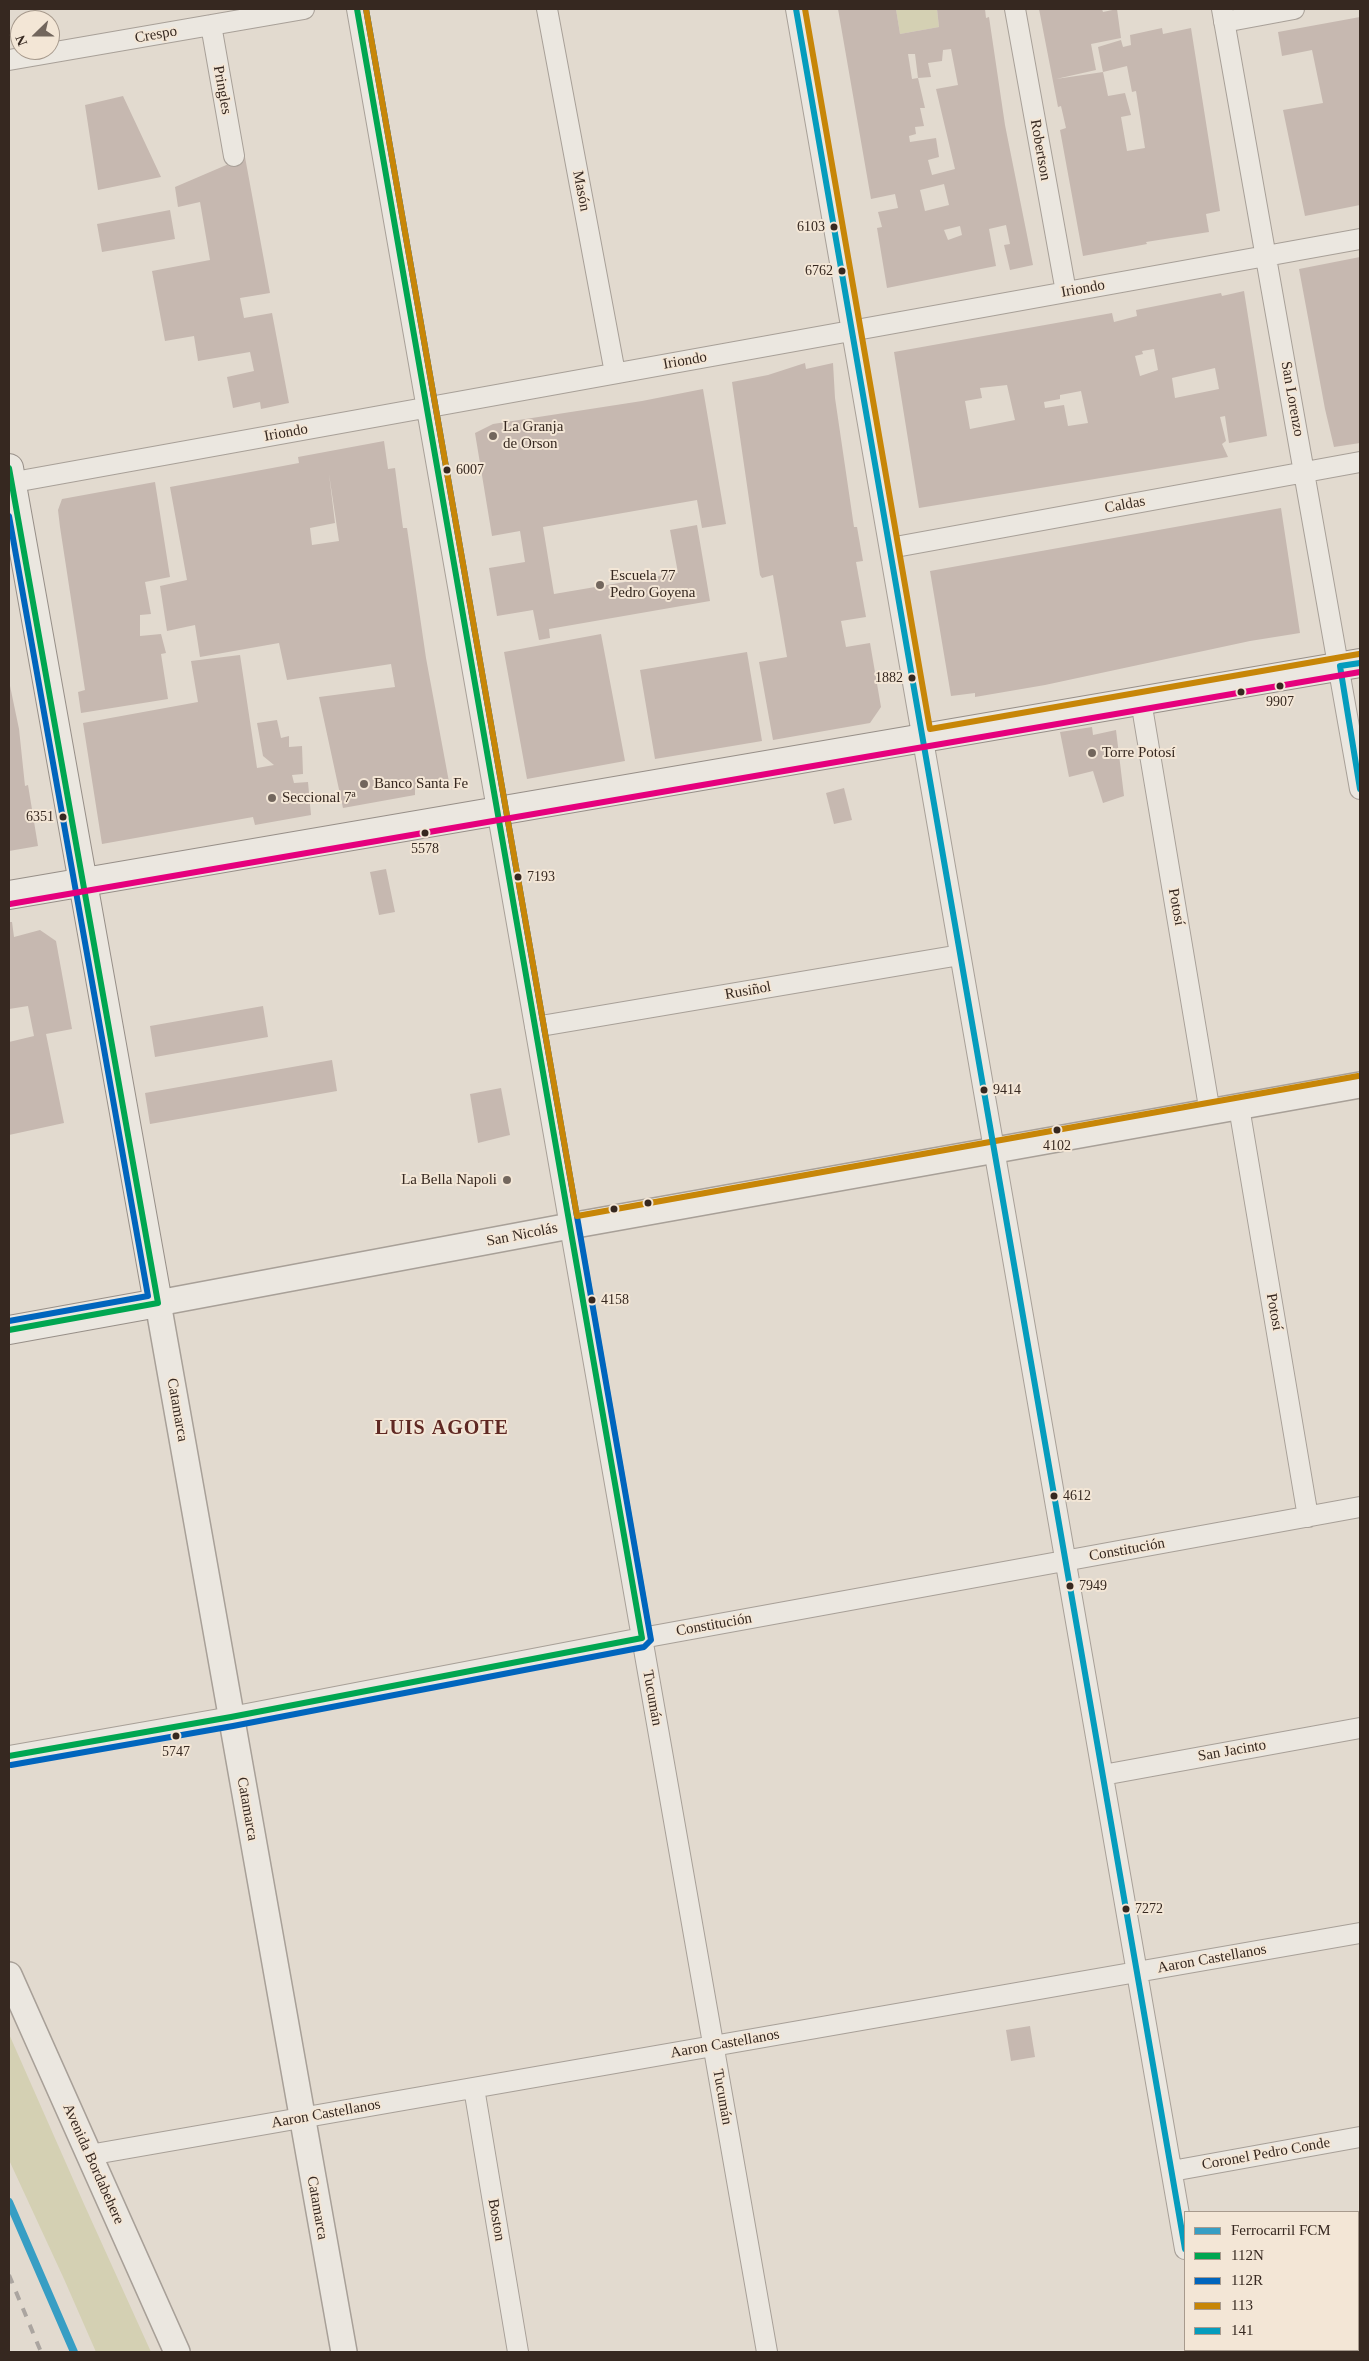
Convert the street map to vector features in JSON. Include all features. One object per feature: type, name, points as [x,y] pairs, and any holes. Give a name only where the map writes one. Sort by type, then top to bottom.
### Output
[{"type":"main road","name":"Catamarca","points":[[10,478],[158,1303]]},
{"type":"main road","points":[[9,895],[1350,665]]},
{"type":"main road","name":"San Nicolás","points":[[9,1330],[158,1303]]},
{"type":"street","name":"Crespo","points":[[9,60],[304,9]]},
{"type":"street","name":"Tucumán","points":[[357,9],[767,2352]]},
{"type":"street","name":"Masón","points":[[547,9],[615,373]]},
{"type":"street","points":[[796,9],[1184,2243]]},
{"type":"street","name":"Robertson","points":[[1015,9],[1066,292]]},
{"type":"street","points":[[1223,16],[1294,9]]},
{"type":"street","name":"San Lorenzo","points":[[1223,16],[1305,472],[1350,665],[1360,789]]},
{"type":"street","name":"Pringles","points":[[211,25],[234,156]]},
{"type":"street","name":"Iriondo","points":[[10,478],[426,407],[1360,239]]},
{"type":"street","name":"Caldas","points":[[890,548],[1360,462]]},
{"type":"street","name":"Potosí","points":[[1141,701],[1210,1113]]},
{"type":"street","name":"Rusiñol","points":[[535,1027],[960,955]]},
{"type":"street","name":"San Nicolás","points":[[158,1303],[570,1226],[994,1152],[1360,1085]]},
{"type":"street","name":"Potosí","points":[[1239,1107],[1308,1517]]},
{"type":"street","name":"Catamarca","points":[[158,1303],[344,2352]]},
{"type":"street","name":"Constitución","points":[[9,1756],[231,1717],[642,1638],[1360,1507]]},
{"type":"street","name":"San Jacinto","points":[[1103,1775],[1360,1728]]},
{"type":"street","name":"Aaron Castellanos","points":[[89,2155],[1360,1933]]},
{"type":"street","name":"Avenida Bordabehere","points":[[9,1975],[177,2352]]},
{"type":"street","name":"Boston","points":[[474,2088],[518,2352]]},
{"type":"street","name":"Coronel Pedro Conde","points":[[1172,2171],[1360,2137]]},
{"type":"shaded area","points":[[896,9],[937,9],[939,27],[900,34]]},
{"type":"shaded area","points":[[9,2034],[151,2352],[96,2352],[9,2160]]},
{"type":"building","points":[[838,9],[896,9],[900,34],[939,27],[937,9],[985,9],[986,18],[989,17],[1005,125],[1033,265],[1010,270],[1004,245],[1010,244],[1006,225],[989,229],[996,266],[887,288],[877,228],[882,227],[878,212],[898,208],[895,194],[871,199]],"holes":[[[951,49],[958,85],[936,89],[955,169],[932,175],[928,160],[939,157],[936,138],[910,142],[909,136],[916,134],[915,127],[924,126],[920,108],[925,108],[918,78],[931,77],[928,63],[942,61],[943,50]],[[908,54],[915,54],[918,78],[912,79]],[[944,184],[949,205],[925,211],[920,190]],[[960,226],[962,235],[948,240],[944,230]]]},
{"type":"building","points":[[1039,9],[1102,9],[1103,12],[1117,9],[1121,38],[1091,44],[1096,70],[1056,79],[1103,72],[1098,47],[1121,40],[1123,47],[1131,45],[1130,35],[1162,28],[1163,34],[1191,28],[1220,211],[1206,214],[1209,232],[1146,242],[1147,244],[1083,256],[1060,130],[1066,128],[1061,106],[1058,107]],"holes":[[[1127,66],[1132,92],[1136,91],[1145,148],[1127,151],[1121,117],[1131,115],[1125,93],[1108,96],[1103,72]]]},
{"type":"building","points":[[1360,17],[1360,205],[1305,216],[1283,110],[1323,103],[1312,50],[1282,56],[1278,32]]},
{"type":"building","points":[[123,96],[161,177],[98,190],[85,105]]},
{"type":"building","points":[[245,157],[270,293],[240,298],[244,318],[272,313],[289,403],[261,409],[260,402],[233,408],[227,377],[254,371],[250,352],[198,361],[194,336],[165,341],[152,271],[210,260],[200,202],[178,207],[175,187]]},
{"type":"building","points":[[170,210],[175,239],[102,252],[97,224]]},
{"type":"building","points":[[1360,257],[1360,443],[1334,447],[1299,269]]},
{"type":"building","points":[[1244,291],[1267,436],[1229,443],[1225,416],[1220,417],[1226,441],[1222,444],[1228,457],[919,508],[894,352],[1112,313],[1114,322],[1137,316],[1136,310],[1221,293],[1222,296]],"holes":[[[1154,349],[1158,370],[1140,376],[1135,356],[1143,354],[1142,351]],[[1215,368],[1219,389],[1175,398],[1172,378]],[[1007,385],[1015,420],[970,429],[965,401],[982,398],[980,388]],[[1081,391],[1088,423],[1068,426],[1064,405],[1045,408],[1044,402],[1060,399],[1060,395]]]},
{"type":"building","points":[[805,363],[806,369],[833,363],[835,398],[854,527],[857,527],[863,561],[856,562],[866,617],[841,621],[846,647],[870,643],[881,707],[870,723],[773,740],[759,662],[787,657],[773,575],[762,578],[760,575],[732,382],[768,375]]},
{"type":"building","points":[[703,389],[726,524],[702,528],[697,500],[543,527],[554,594],[678,573],[670,530],[697,525],[710,601],[549,629],[550,638],[539,640],[533,610],[497,616],[489,568],[525,562],[520,531],[492,536],[475,433],[493,424],[642,401]]},
{"type":"building","points":[[384,441],[388,469],[395,468],[403,528],[407,528],[426,658],[449,782],[415,789],[415,795],[343,808],[319,697],[395,687],[391,664],[287,680],[279,643],[200,657],[195,625],[167,631],[160,586],[187,580],[170,487],[299,463],[298,457]],"holes":[[[329,474],[339,541],[312,545],[310,528],[335,523]]]},
{"type":"building","points":[[155,482],[170,577],[145,582],[151,614],[140,615],[140,636],[161,634],[166,653],[161,654],[168,699],[81,713],[78,692],[85,690],[58,510],[62,499]]},
{"type":"building","points":[[1281,508],[1300,633],[1250,641],[1045,685],[975,697],[975,693],[951,696],[930,571]]},
{"type":"building","points":[[601,634],[625,761],[527,779],[504,652]]},
{"type":"building","points":[[747,652],[762,741],[655,759],[640,670]]},
{"type":"building","points":[[240,655],[257,768],[274,765],[263,756],[257,723],[277,720],[281,738],[289,736],[289,747],[302,746],[303,774],[292,775],[294,783],[308,782],[311,815],[255,825],[253,817],[102,844],[83,723],[198,702],[191,661]]},
{"type":"building","points":[[9,681],[19,729],[25,786],[28,785],[38,846],[9,851]]},
{"type":"building","name":"Torre Potosí","points":[[1092,727],[1093,735],[1116,730],[1124,796],[1103,803],[1093,771],[1069,777],[1060,732]]},
{"type":"building","points":[[844,788],[852,820],[834,824],[826,793]]},
{"type":"building","points":[[386,869],[395,912],[379,915],[370,872]]},
{"type":"building","points":[[9,922],[12,922],[14,937],[40,930],[56,941],[72,1029],[46,1034],[64,1123],[9,1135],[9,1042],[34,1036],[28,1006],[9,1009]]},
{"type":"building","points":[[263,1006],[268,1037],[155,1057],[150,1026]]},
{"type":"building","points":[[332,1060],[337,1091],[150,1124],[145,1093]]},
{"type":"building","points":[[501,1088],[510,1135],[478,1143],[470,1094]]},
{"type":"building","points":[[1030,2026],[1035,2057],[1011,2061],[1006,2030]]},
{"type":"railway","points":[[9,2275],[41,2352]]},
{"type":"rail line","name":"FCM","points":[[9,2202],[74,2352]]},
{"type":"transit line","name":"112N","points":[[9,1756],[231,1717],[642,1638],[357,9]]},
{"type":"transit line","name":"112R","points":[[11,1765],[233,1726],[644,1647],[651,1640],[366,9]]},
{"type":"transit line","name":"113","points":[[366,9],[577,1216],[1358,1076]]},
{"type":"transit line","name":"141","points":[[796,9],[1184,2243]]},
{"type":"transit line","name":"113","points":[[805,9],[930,729],[1359,654]]},
{"type":"transit line","name":"112N","points":[[9,468],[158,1303],[9,1330]]},
{"type":"transit line","name":"112R","points":[[9,516],[148,1296],[9,1321]]},
{"type":"transit line","name":"141","points":[[1360,663],[1340,666],[1360,789]]},
{"type":"transit line","points":[[10,904],[1360,672]]},
{"type":"place","name":"6103","points":[[834,227]]},
{"type":"place","name":"6762","points":[[842,271]]},
{"type":"place","name":"La Granja de Orson","points":[[493,436]]},
{"type":"place","name":"6007","points":[[447,470]]},
{"type":"place","name":"Escuela 77 Pedro Goyena","points":[[600,585]]},
{"type":"place","name":"1882","points":[[912,678]]},
{"type":"place","name":"9907","points":[[1280,686]]},
{"type":"place","name":"Torre Potosí","points":[[1092,753]]},
{"type":"place","name":"Banco Santa Fe","points":[[364,784]]},
{"type":"place","name":"Seccional 7ª","points":[[272,798]]},
{"type":"place","name":"6351","points":[[63,817]]},
{"type":"place","name":"5578","points":[[425,833]]},
{"type":"place","name":"7193","points":[[518,877]]},
{"type":"place","name":"9414","points":[[984,1090]]},
{"type":"place","name":"4102","points":[[1057,1130]]},
{"type":"place","name":"La Bella Napoli","points":[[507,1180]]},
{"type":"place","name":"4158","points":[[592,1300]]},
{"type":"place","name":"4612","points":[[1054,1496]]},
{"type":"place","name":"7949","points":[[1070,1586]]},
{"type":"place","name":"5747","points":[[176,1736]]},
{"type":"place","name":"7272","points":[[1126,1909]]},
{"type":"district","name":"LUIS AGOTE","points":[[442,1429]]}]
